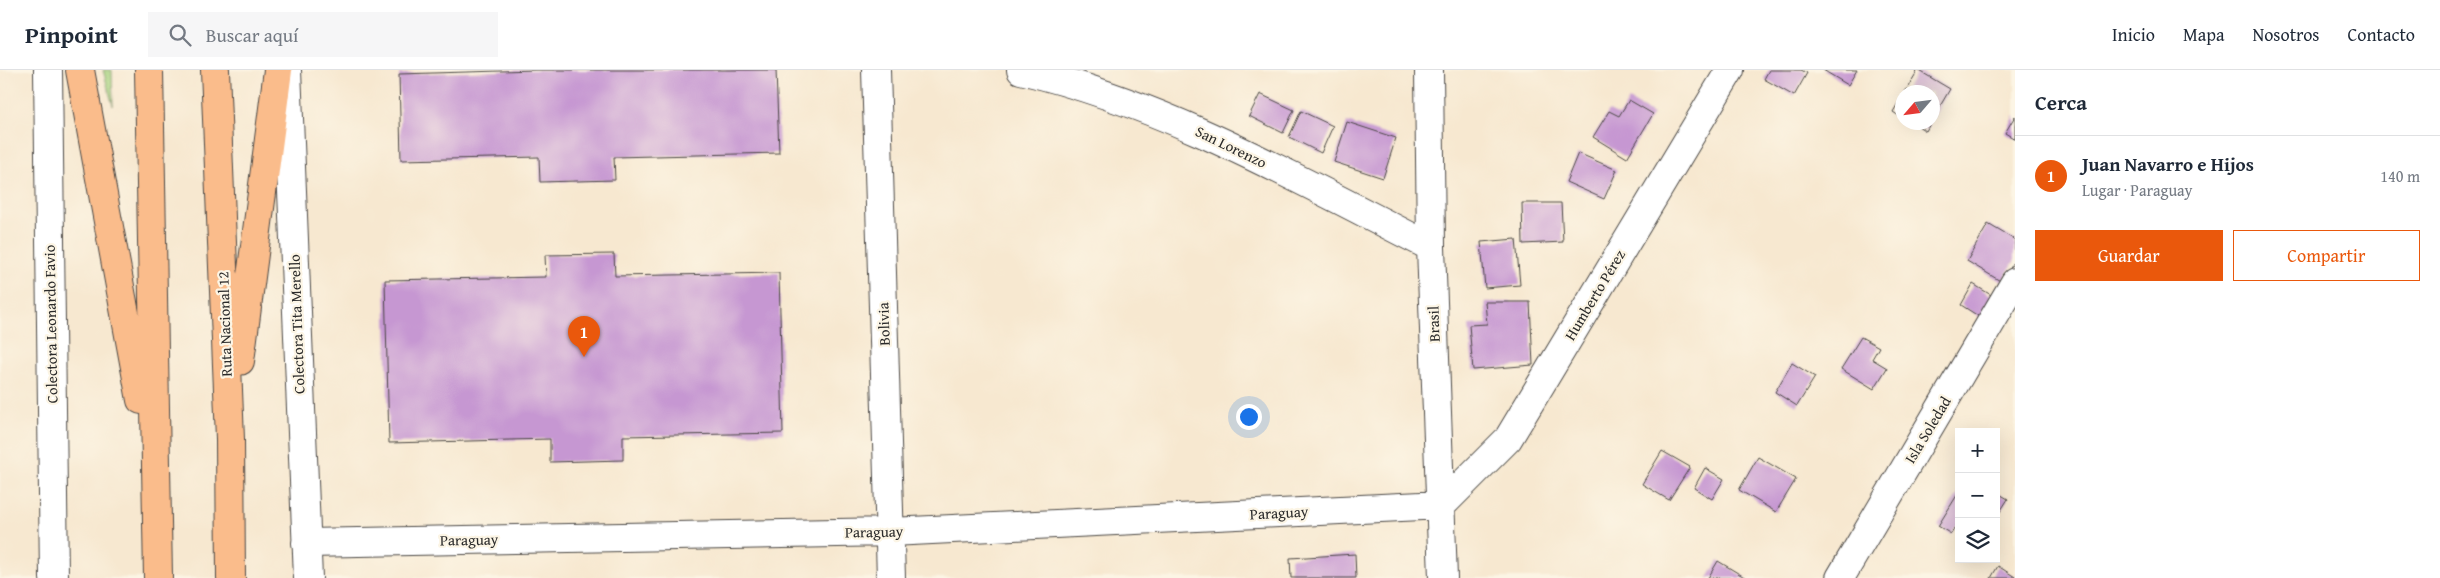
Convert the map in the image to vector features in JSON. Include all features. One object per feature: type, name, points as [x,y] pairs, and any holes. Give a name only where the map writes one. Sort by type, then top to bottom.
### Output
[{"type":"highway","points":[[80,70],[155,477]]},
{"type":"highway","points":[[149,70],[158,578]]},
{"type":"highway","name":"Ruta Nacional 12","points":[[215,70],[230,439],[231,578]]},
{"type":"highway","points":[[230,439],[278,70]]},
{"type":"street","name":"Colectora Leonardo Favio","points":[[48,70],[54,578]]},
{"type":"street","name":"Colectora Tita Merello","points":[[287,70],[308,578]]},
{"type":"street","name":"Bolivia","points":[[876,70],[891,578]]},
{"type":"street","name":"San Lorenzo","points":[[1021,70],[1044,75],[1165,116],[1431,247]]},
{"type":"street","name":"Brasil","points":[[1429,70],[1431,247],[1442,505],[1443,578]]},
{"type":"street","name":"Humberto Pérez","points":[[1442,505],[1508,439],[1730,70]]},
{"type":"street","name":"Isla Soledad","points":[[1840,578],[2015,282]]},
{"type":"street","name":"Paraguay","points":[[306,543],[891,532],[1442,505]]},
{"type":"green space","points":[[103,70],[112,70],[113,106]]},
{"type":"building","points":[[535,70],[776,70],[779,153],[614,157],[615,180],[540,182],[539,157],[401,160],[399,74]]},
{"type":"building","points":[[1769,70],[1801,70],[1807,73],[1794,96],[1764,79]]},
{"type":"building","points":[[1823,70],[1857,70],[1848,85]]},
{"type":"building","points":[[1918,70],[1950,89],[1940,106],[1940,85],[1909,85]]},
{"type":"building","points":[[1260,94],[1294,110],[1283,133],[1249,116]]},
{"type":"building","points":[[1629,100],[1653,114],[1627,158],[1593,137],[1609,111],[1619,116]]},
{"type":"building","points":[[1301,111],[1333,126],[1321,153],[1289,137]]},
{"type":"building","points":[[2015,116],[2015,139],[2005,133]]},
{"type":"building","points":[[1347,122],[1396,138],[1383,178],[1334,162]]},
{"type":"building","points":[[1578,153],[1617,170],[1604,199],[1566,182]]},
{"type":"building","points":[[1522,203],[1561,203],[1563,242],[1523,244]]},
{"type":"building","points":[[1988,224],[2015,240],[2015,260],[2002,282],[1967,261]]},
{"type":"building","points":[[1516,239],[1520,285],[1485,288],[1481,242]]},
{"type":"building","points":[[614,254],[615,276],[779,273],[783,433],[623,436],[623,460],[550,462],[550,439],[389,443],[385,280],[546,277],[545,255]]},
{"type":"building","points":[[1973,284],[1996,298],[1983,319],[1961,305]]},
{"type":"building","points":[[1485,302],[1530,302],[1533,365],[1473,370],[1469,325],[1487,324]]},
{"type":"building","points":[[1861,337],[1879,347],[1872,359],[1887,368],[1874,389],[1841,369]]},
{"type":"building","points":[[1792,363],[1815,377],[1797,406],[1775,392]]},
{"type":"building","points":[[1662,451],[1690,467],[1669,500],[1642,484]]},
{"type":"building","points":[[1758,457],[1796,479],[1776,512],[1739,490]]},
{"type":"building","points":[[1705,468],[1724,479],[1712,499],[1694,488]]},
{"type":"building","points":[[2000,494],[2008,499],[2000,512]]},
{"type":"building","points":[[1955,498],[1955,528],[1951,534],[1938,526]]},
{"type":"building","points":[[1355,554],[1356,578],[1291,578],[1290,558]]},
{"type":"building","points":[[1718,561],[1746,578],[1708,578]]},
{"type":"building","points":[[1998,566],[2015,577],[2015,578],[1991,578]]},
{"type":"place","name":"Juan Navarro e Hijos","points":[[584,357]]}]
